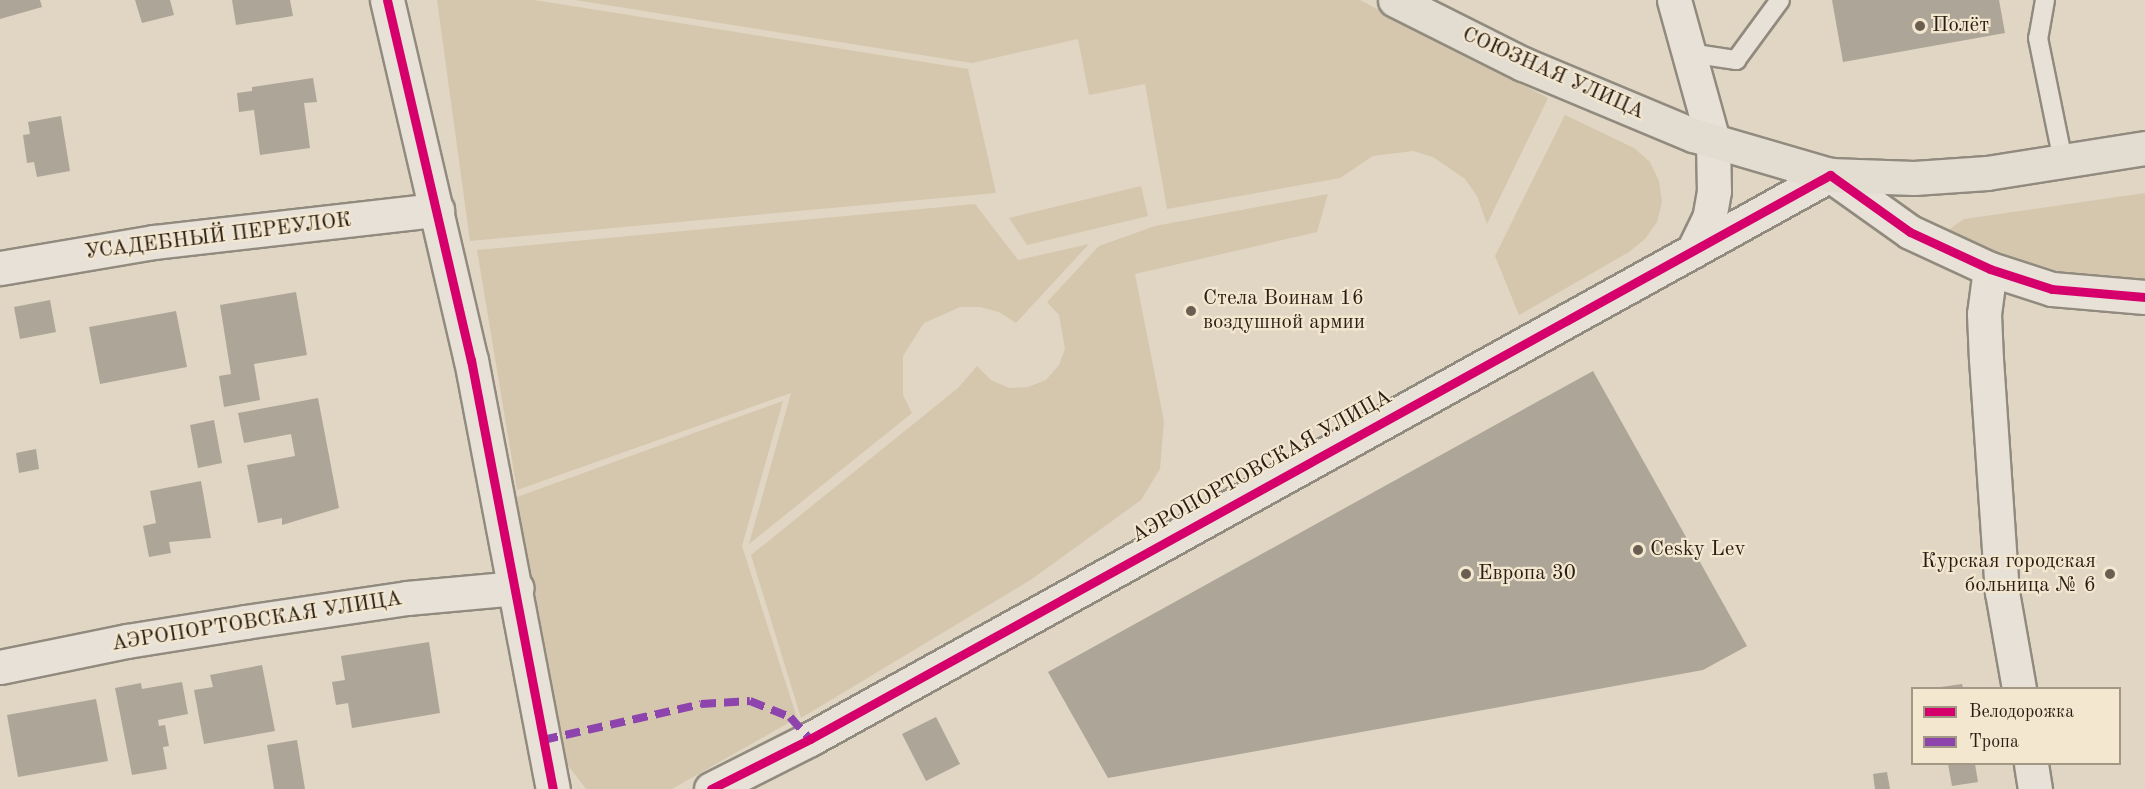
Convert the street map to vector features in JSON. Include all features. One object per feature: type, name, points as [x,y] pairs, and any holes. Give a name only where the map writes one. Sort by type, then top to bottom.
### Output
[{"type":"main road","name":"СОЮЗНАЯ УЛИЦА","points":[[1395,0],[1523,64],[1713,141],[1830,175],[1914,178],[1976,174],[2145,148]]},
{"type":"street","points":[[387,0],[437,210],[517,588],[553,789]]},
{"type":"street","points":[[1674,0],[1713,141],[1714,191],[1709,218],[1693,251]]},
{"type":"street","points":[[1830,175],[1910,232],[1990,269],[2052,289],[2145,297]]},
{"type":"street","name":"АЭРОПОРТОВСКАЯ УЛИЦА","points":[[711,789],[810,739],[1830,175]]},
{"type":"street","name":"УСАДЕБНЫЙ ПЕРЕУЛОК","points":[[0,268],[154,242],[437,210]]},
{"type":"street","points":[[1990,269],[1984,314],[2002,592],[2019,687]]},
{"type":"street","name":"АЭРОПОРТОВСКАЯ УЛИЦА","points":[[0,667],[244,622],[407,598],[517,588]]},
{"type":"street","points":[[2031,765],[2035,789]]},
{"type":"lane","points":[[1689,52],[1736,60],[1780,0]]},
{"type":"lane","points":[[2045,0],[2038,38],[2063,161]]},
{"type":"shaded area","points":[[437,0],[534,0],[968,69],[996,193],[470,241]]},
{"type":"shaded area","points":[[575,0],[1360,0],[1548,98],[1487,224],[1477,196],[1465,179],[1433,157],[1413,151],[1373,156],[1340,178],[1167,209],[1145,84],[1089,95],[1078,39],[972,63]]},
{"type":"shaded area","points":[[1565,115],[1634,148],[1650,162],[1659,181],[1662,202],[1657,222],[1645,239],[1629,252],[1519,315],[1495,256]]},
{"type":"shaded area","points":[[1141,186],[1148,216],[1027,245],[1009,218]]},
{"type":"shaded area","points":[[2145,193],[2145,288],[2103,284],[1954,240],[1947,231],[1964,219]]},
{"type":"shaded area","points":[[1328,194],[1317,232],[1135,274],[1164,421],[1160,469],[1141,500],[1032,579],[801,718],[751,555],[958,388],[977,366],[991,380],[1009,388],[1028,387],[1046,380],[1059,365],[1065,349],[1059,315],[1047,302],[1099,246],[1155,226]]},
{"type":"shaded area","points":[[975,204],[1018,260],[1089,244],[1016,323],[999,312],[980,307],[960,307],[924,323],[903,356],[903,395],[912,413],[749,544],[791,393],[517,490],[477,250]]},
{"type":"shaded area","points":[[783,401],[742,546],[797,718],[672,789],[586,789],[563,759],[557,737],[517,497]]},
{"type":"building","points":[[0,0],[40,0],[42,7],[0,19]]},
{"type":"building","points":[[135,0],[170,0],[174,15],[142,23]]},
{"type":"building","points":[[232,0],[290,0],[293,16],[236,25]]},
{"type":"building","name":"Полёт","points":[[1832,0],[1999,0],[2005,33],[1843,62]]},
{"type":"building","points":[[313,78],[317,102],[304,103],[310,148],[260,155],[254,110],[239,112],[237,93],[252,91],[252,87]]},
{"type":"building","points":[[61,116],[70,171],[37,177],[34,162],[27,163],[23,135],[30,134],[28,122]]},
{"type":"building","points":[[296,292],[307,355],[254,364],[260,400],[224,407],[219,376],[231,374],[220,305]]},
{"type":"building","points":[[50,300],[56,332],[20,339],[14,307]]},
{"type":"building","points":[[176,311],[187,367],[100,384],[89,327]]},
{"type":"building","name":"Европа 30","points":[[1593,371],[1747,646],[1703,670],[1108,778],[1048,672]]},
{"type":"building","points":[[318,398],[339,508],[282,525],[282,518],[258,523],[247,465],[295,456],[291,434],[244,443],[238,413]]},
{"type":"building","points":[[214,420],[222,463],[198,468],[190,425]]},
{"type":"building","points":[[36,449],[39,469],[19,473],[16,453]]},
{"type":"building","points":[[201,481],[211,538],[169,542],[171,553],[149,557],[143,526],[156,523],[150,491]]},
{"type":"building","points":[[429,642],[440,713],[352,728],[348,703],[336,705],[332,682],[345,680],[341,656]]},
{"type":"building","points":[[262,665],[275,731],[204,744],[194,690],[213,687],[210,675]]},
{"type":"building","points":[[182,682],[188,714],[158,720],[159,726],[165,725],[169,746],[163,747],[167,769],[132,775],[115,688],[141,683],[142,689]]},
{"type":"building","points":[[1962,684],[1963,687],[1941,687]]},
{"type":"building","points":[[96,699],[108,761],[18,777],[7,715]]},
{"type":"building","points":[[936,717],[960,764],[926,781],[902,734]]},
{"type":"building","points":[[297,740],[305,789],[274,789],[267,745]]},
{"type":"building","points":[[1948,765],[1975,765],[1978,782],[1952,786]]},
{"type":"building","points":[[1887,772],[1890,789],[1875,789],[1873,774]]},
{"type":"marked path","points":[[543,740],[701,704],[750,701],[790,717],[810,739]]},
{"type":"cycle path","points":[[387,0],[471,360],[553,789]]},
{"type":"cycle path","points":[[711,789],[810,739],[1830,175],[1910,232],[1990,269],[2052,289],[2145,297]]},
{"type":"place","name":"Полёт","points":[[1920,26]]},
{"type":"place","name":"Стела Воинам 16 воздушной армии","points":[[1191,311]]},
{"type":"place","name":"Cesky Lev","points":[[1638,550]]},
{"type":"place","name":"Европа 30","points":[[1466,574]]},
{"type":"place","name":"Курская городская больница № 6","points":[[2110,574]]}]
